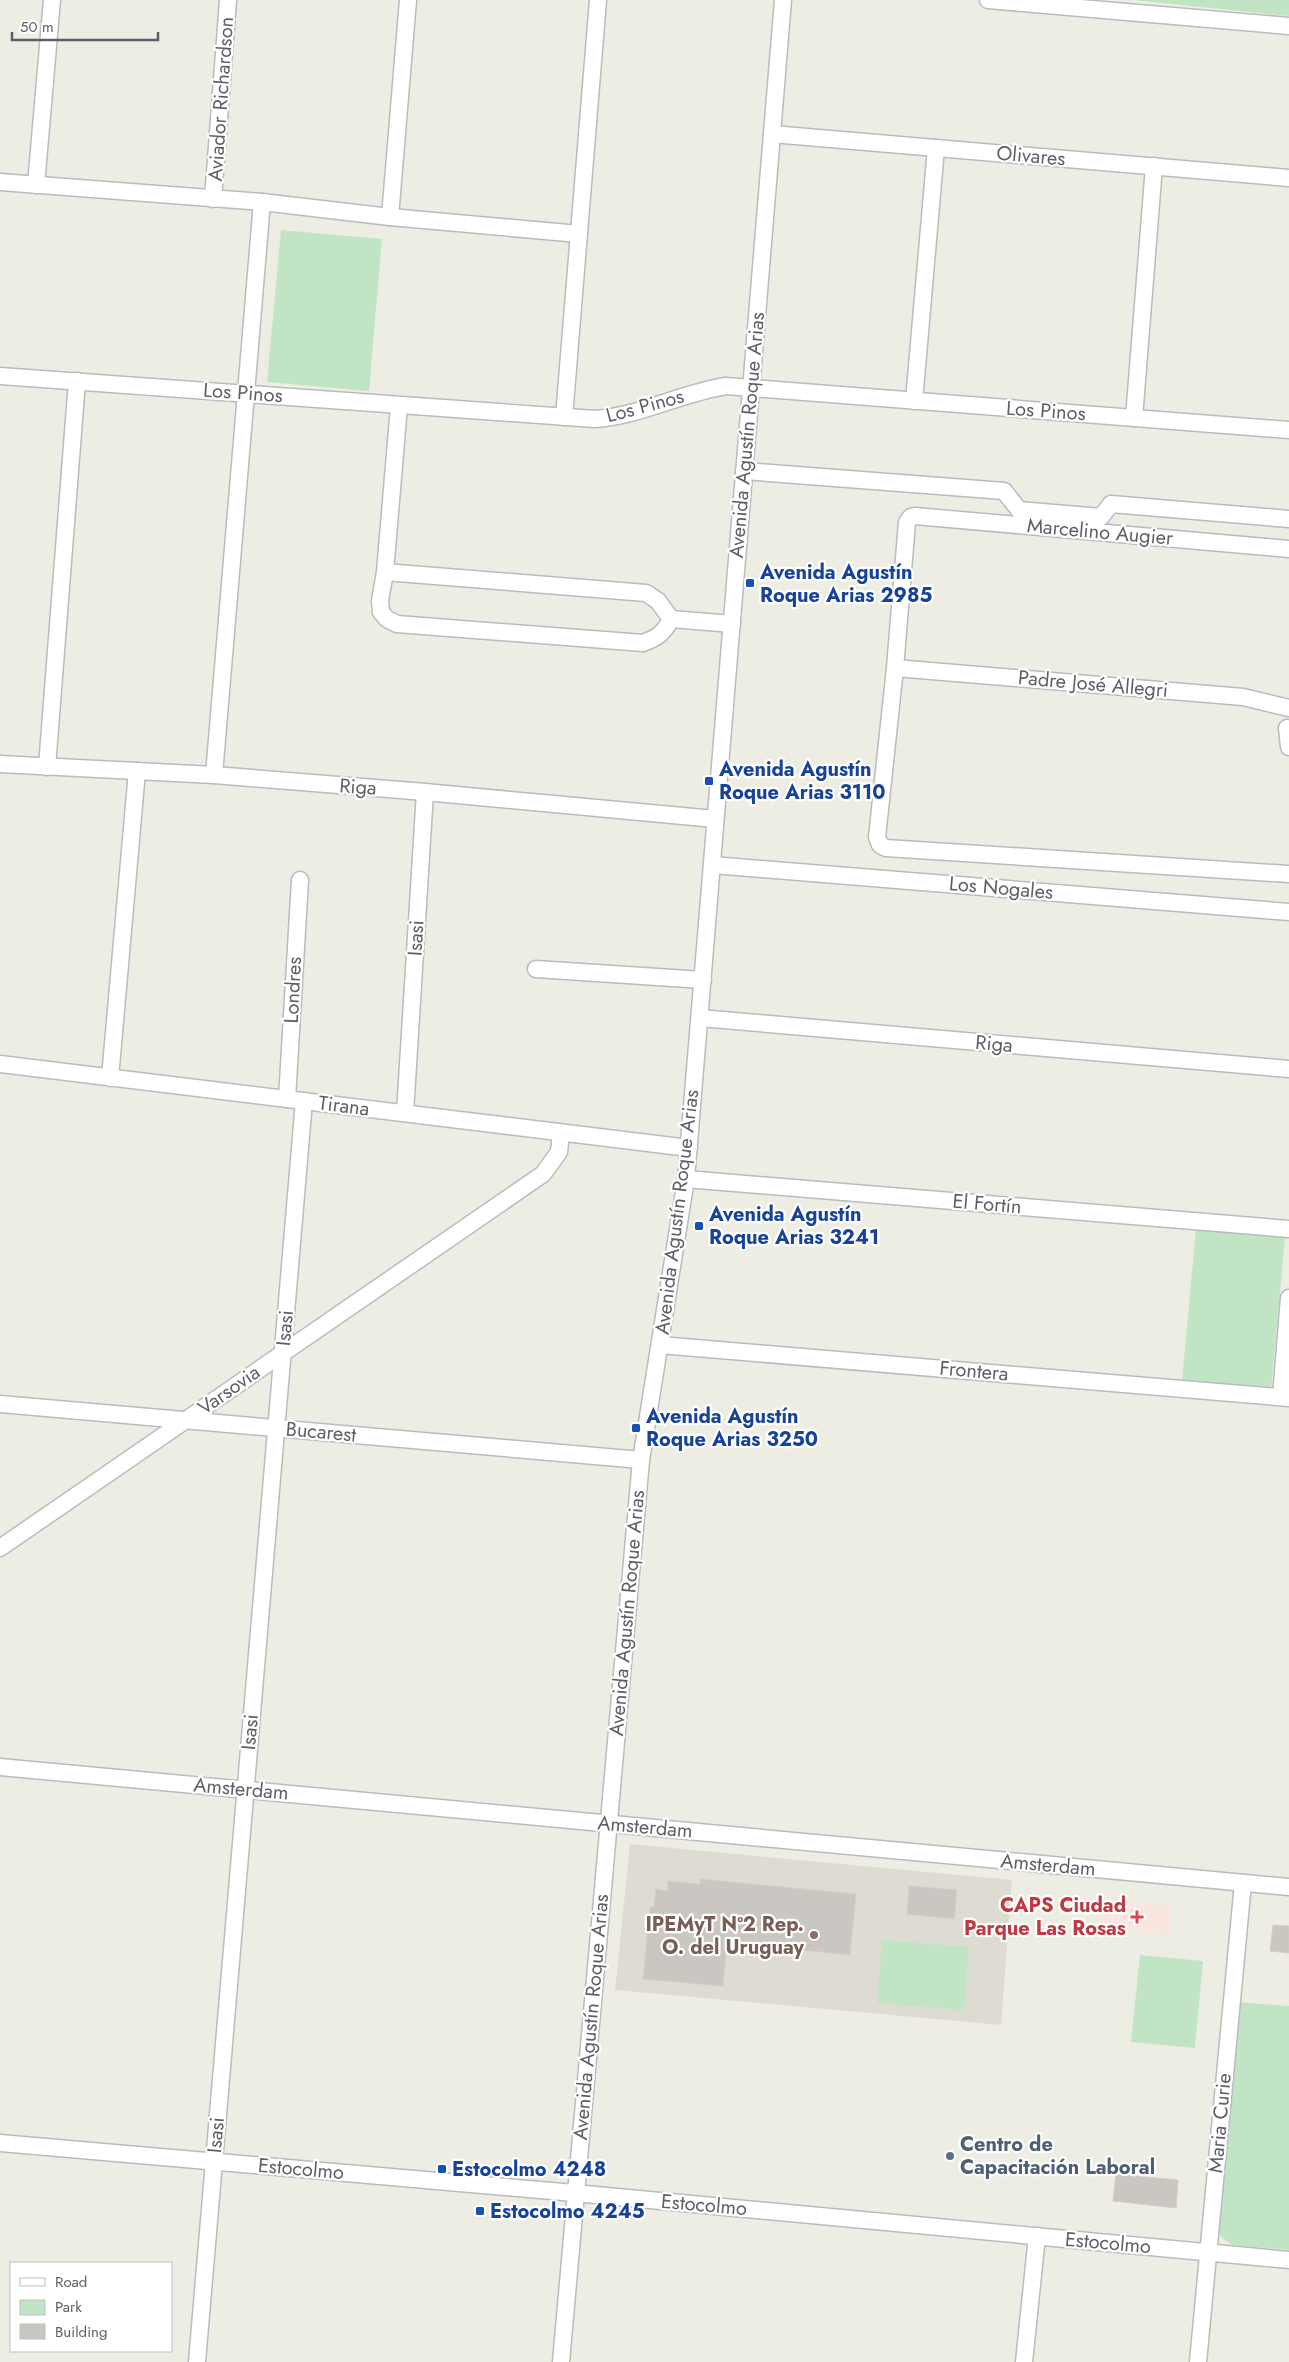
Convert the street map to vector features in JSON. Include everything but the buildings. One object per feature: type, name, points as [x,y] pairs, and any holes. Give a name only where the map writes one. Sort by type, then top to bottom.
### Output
[{"type":"street","points":[[36,185],[52,0]]},
{"type":"street","name":"Aviador Richardson","points":[[213,198],[228,0]]},
{"type":"street","points":[[390,217],[408,0]]},
{"type":"street","points":[[564,417],[598,0]]},
{"type":"street","name":"Avenida Agustín Roque Arias","points":[[561,2362],[641,1460],[686,1179],[784,0]]},
{"type":"street","points":[[988,0],[1289,26]]},
{"type":"street","name":"Olivares","points":[[772,134],[1289,178]]},
{"type":"street","points":[[914,401],[936,148]]},
{"type":"street","points":[[1134,418],[1154,166]]},
{"type":"street","points":[[0,182],[262,202],[390,217],[579,234]]},
{"type":"street","points":[[214,776],[262,202]]},
{"type":"street","name":"Los Pinos","points":[[0,376],[564,417],[613,417],[705,390],[726,386],[1289,430]]},
{"type":"street","points":[[47,768],[77,381]]},
{"type":"street","points":[[399,406],[385,572],[380,601],[381,612],[387,619],[397,624],[643,643],[656,639],[666,630],[671,619]]},
{"type":"street","points":[[744,472],[1004,491],[1019,510],[1028,511],[1101,517],[1111,504],[1289,519]]},
{"type":"street","name":"Marcelino Augier","points":[[895,668],[907,522],[910,517],[1289,549]]},
{"type":"street","points":[[385,572],[646,593],[658,600],[671,619]]},
{"type":"street","points":[[671,619],[732,624]]},
{"type":"street","points":[[895,668],[878,838],[880,845],[886,848],[1289,874]]},
{"type":"street","name":"Padre José Allegri","points":[[895,668],[1243,697],[1289,708]]},
{"type":"street","points":[[1288,724],[1289,747]]},
{"type":"street","name":"Riga","points":[[0,764],[214,776],[425,792],[715,819]]},
{"type":"street","points":[[110,1078],[137,771]]},
{"type":"street","name":"Isasi","points":[[405,1113],[425,792]]},
{"type":"street","name":"Los Nogales","points":[[713,864],[1289,912]]},
{"type":"street","name":"Londres","points":[[286,1099],[300,880]]},
{"type":"street","points":[[536,969],[703,980]]},
{"type":"street","name":"Riga","points":[[700,1018],[1289,1069]]},
{"type":"street","name":"Tirana","points":[[0,1064],[688,1148]]},
{"type":"street","name":"Isasi","points":[[197,2362],[244,1790],[304,1101]]},
{"type":"street","name":"Varsovia","points":[[0,1548],[543,1174],[559,1152],[561,1133]]},
{"type":"street","name":"El Fortín","points":[[686,1179],[1289,1229]]},
{"type":"street","points":[[1285,1397],[1289,1298]]},
{"type":"street","name":"Frontera","points":[[660,1345],[1285,1397]]},
{"type":"street","name":"Bucarest","points":[[0,1404],[641,1460]]},
{"type":"street","name":"Amsterdam","points":[[0,1767],[1289,1887]]},
{"type":"street","name":"Maria Curie","points":[[1198,2362],[1243,1883]]},
{"type":"street","name":"Estocolmo","points":[[0,2143],[575,2193],[1289,2260]]},
{"type":"street","points":[[1024,2362],[1037,2236]]},
{"type":"shaded area","name":"IPEMyT Nº2 Rep. O. del Uruguay","points":[[630,1844],[1012,1880],[1001,2025],[615,1990]]},
{"type":"shaded area","name":"CAPS Ciudad Parque Las Rosas","points":[[1104,1900],[1172,1906],[1169,1935],[1101,1928]]},
{"type":"green space","points":[[1133,0],[1289,0],[1289,16]]},
{"type":"green space","points":[[281,230],[382,239],[369,391],[267,382]]},
{"type":"green space","points":[[1196,1228],[1285,1237],[1271,1391],[1182,1381]]},
{"type":"green space","points":[[882,1940],[969,1947],[964,2010],[877,2003]]},
{"type":"green space","points":[[1140,1955],[1203,1961],[1195,2048],[1131,2042]]},
{"type":"green space","points":[[1238,2002],[1289,2006],[1289,2250],[1233,2245],[1222,2238],[1217,2227]]},
{"type":"place","name":"Avenida Agustín Roque Arias 2985","points":[[750,583]]},
{"type":"place","name":"Avenida Agustín Roque Arias 3110","points":[[709,781]]},
{"type":"place","name":"Avenida Agustín Roque Arias 3241","points":[[699,1226]]},
{"type":"place","name":"Avenida Agustín Roque Arias 3250","points":[[636,1428]]},
{"type":"place","name":"CAPS Ciudad Parque Las Rosas","points":[[1137,1917]]},
{"type":"place","name":"IPEMyT Nº2 Rep. O. del Uruguay","points":[[814,1935]]},
{"type":"place","name":"Centro de Capacitación Laboral","points":[[950,2156]]},
{"type":"place","name":"Estocolmo 4248","points":[[442,2169]]},
{"type":"place","name":"Estocolmo 4245","points":[[480,2211]]}]
